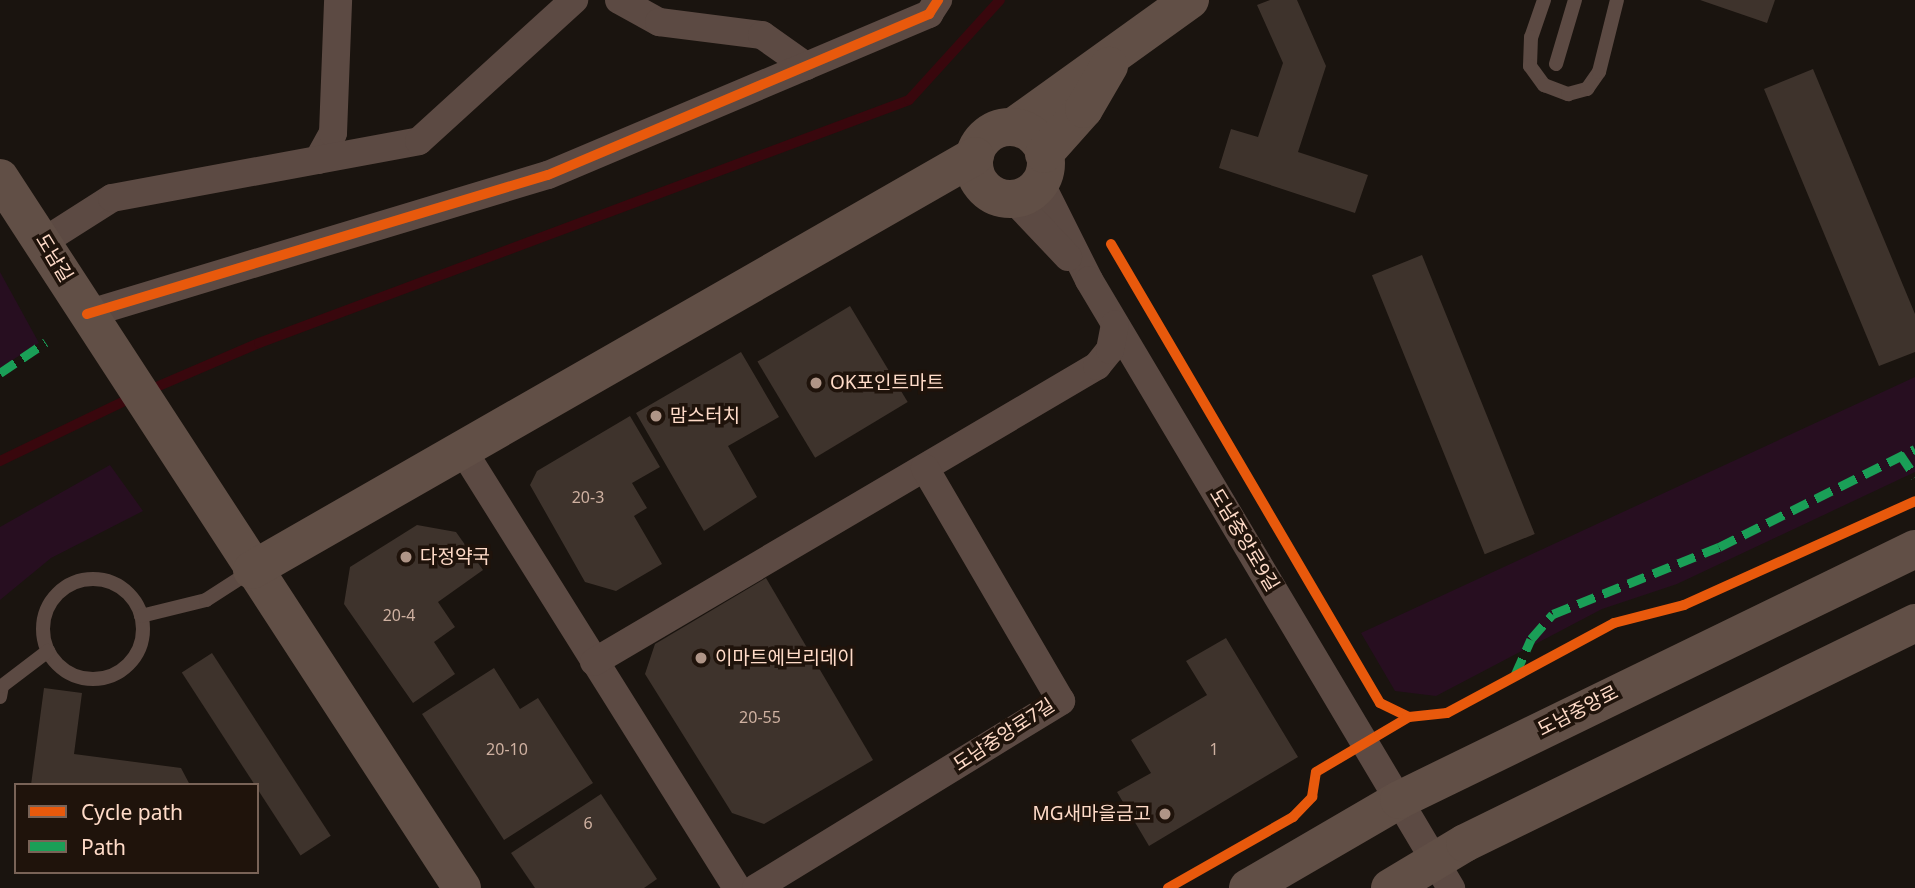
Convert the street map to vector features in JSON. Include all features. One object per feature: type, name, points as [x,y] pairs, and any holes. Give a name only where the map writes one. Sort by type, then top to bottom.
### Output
[{"type":"street","points":[[318,160],[333,133],[338,0]]},
{"type":"street","points":[[46,240],[113,198],[419,141],[574,0]]},
{"type":"street","points":[[619,0],[659,22],[762,35],[806,66]]},
{"type":"street","points":[[95,327],[548,175],[929,14],[938,0]]},
{"type":"street","points":[[1021,182],[976,176],[975,156],[984,138],[1013,127],[1190,0]]},
{"type":"street","points":[[897,204],[1021,182],[1084,108],[1115,55]]},
{"type":"street","points":[[1013,127],[1033,136],[1021,182]]},
{"type":"street","points":[[252,570],[897,204],[975,156]]},
{"type":"street","name":"도남길","points":[[0,178],[46,240],[95,327],[462,888]]},
{"type":"street","name":"도남중앙로9길","points":[[1021,182],[1115,324],[1443,875]]},
{"type":"street","points":[[594,662],[1097,366],[1110,350],[1115,324]]},
{"type":"street","points":[[1097,366],[1144,374]]},
{"type":"street","points":[[462,450],[737,888]]},
{"type":"street","name":"도남중앙로7길","points":[[756,888],[1061,702],[925,468]]},
{"type":"street","name":"도남중앙로","points":[[1248,888],[1399,800],[1915,549]]},
{"type":"street","points":[[1390,888],[1443,875],[1915,623]]},
{"type":"lane","points":[[1544,0],[1531,37],[1530,66],[1544,85],[1569,94],[1587,89],[1599,72],[1617,0]]},
{"type":"lane","points":[[1556,64],[1575,0]]},
{"type":"lane","points":[[141,616],[206,600],[252,570]]},
{"type":"lane","points":[[75,582],[116,585],[141,616],[139,648],[111,675],[71,674],[48,651],[43,618],[55,596],[75,582]]},
{"type":"lane","points":[[0,697],[2,686],[48,651]]},
{"type":"shaded area","points":[[0,272],[39,343],[0,368]]},
{"type":"shaded area","points":[[1915,377],[1915,472],[1677,584],[1602,609],[1436,696],[1395,691],[1361,633]]},
{"type":"shaded area","points":[[110,465],[143,511],[51,558],[0,600],[0,527]]},
{"type":"building","points":[[1270,0],[1297,0],[1326,66],[1298,152],[1368,175],[1355,213],[1219,168],[1231,129],[1258,137],[1283,63],[1257,5]]},
{"type":"building","points":[[1700,0],[1775,0],[1767,23]]},
{"type":"building","points":[[1813,69],[1915,314],[1915,352],[1879,366],[1764,89]]},
{"type":"building","points":[[1422,255],[1535,534],[1485,554],[1372,275]]},
{"type":"building","points":[[850,306],[908,402],[815,458],[757,362]]},
{"type":"building","points":[[741,352],[779,417],[728,446],[757,497],[704,531],[636,413]]},
{"type":"building","points":[[630,416],[660,467],[632,483],[647,508],[634,516],[662,564],[616,591],[585,582],[530,485],[537,471]]},
{"type":"building","points":[[417,525],[456,532],[483,570],[438,602],[455,627],[434,642],[455,674],[413,703],[344,604],[350,567]]},
{"type":"building","points":[[766,578],[873,760],[764,824],[732,813],[645,674],[655,644]]},
{"type":"building","points":[[1226,638],[1298,757],[1149,846],[1117,792],[1151,773],[1131,740],[1207,695],[1186,661]]},
{"type":"building","points":[[212,653],[331,836],[301,855],[259,791],[259,783],[253,783],[182,673]]},
{"type":"building","points":[[494,668],[520,709],[538,698],[593,783],[504,840],[422,714]]},
{"type":"building","points":[[44,688],[82,693],[74,754],[181,768],[189,783],[31,783]]},
{"type":"building","points":[[601,794],[657,879],[644,888],[535,888],[511,853]]},
{"type":"waterway","points":[[147,391],[259,343],[909,100],[1000,0]]},
{"type":"waterway","points":[[0,461],[133,397]]},
{"type":"marked path","points":[[0,373],[46,342]]},
{"type":"marked path","points":[[1515,675],[1531,639],[1553,614],[1719,547],[1915,449]]},
{"type":"marked path","points":[[1900,454],[1915,476]]},
{"type":"cycle path","points":[[87,314],[548,175],[929,14],[938,0]]},
{"type":"cycle path","points":[[1111,244],[1380,703],[1409,717],[1447,713],[1614,623],[1684,605],[1915,501]]},
{"type":"cycle path","points":[[1168,888],[1293,817],[1312,797],[1316,772],[1409,717]]},
{"type":"place","name":"OK포인트마트","points":[[816,383]]},
{"type":"place","name":"맘스터치","points":[[656,416]]},
{"type":"place","name":"다정약국","points":[[406,557]]},
{"type":"place","name":"이마트에브리데이","points":[[701,658]]},
{"type":"place","name":"MG새마을금고","points":[[1165,814]]}]
